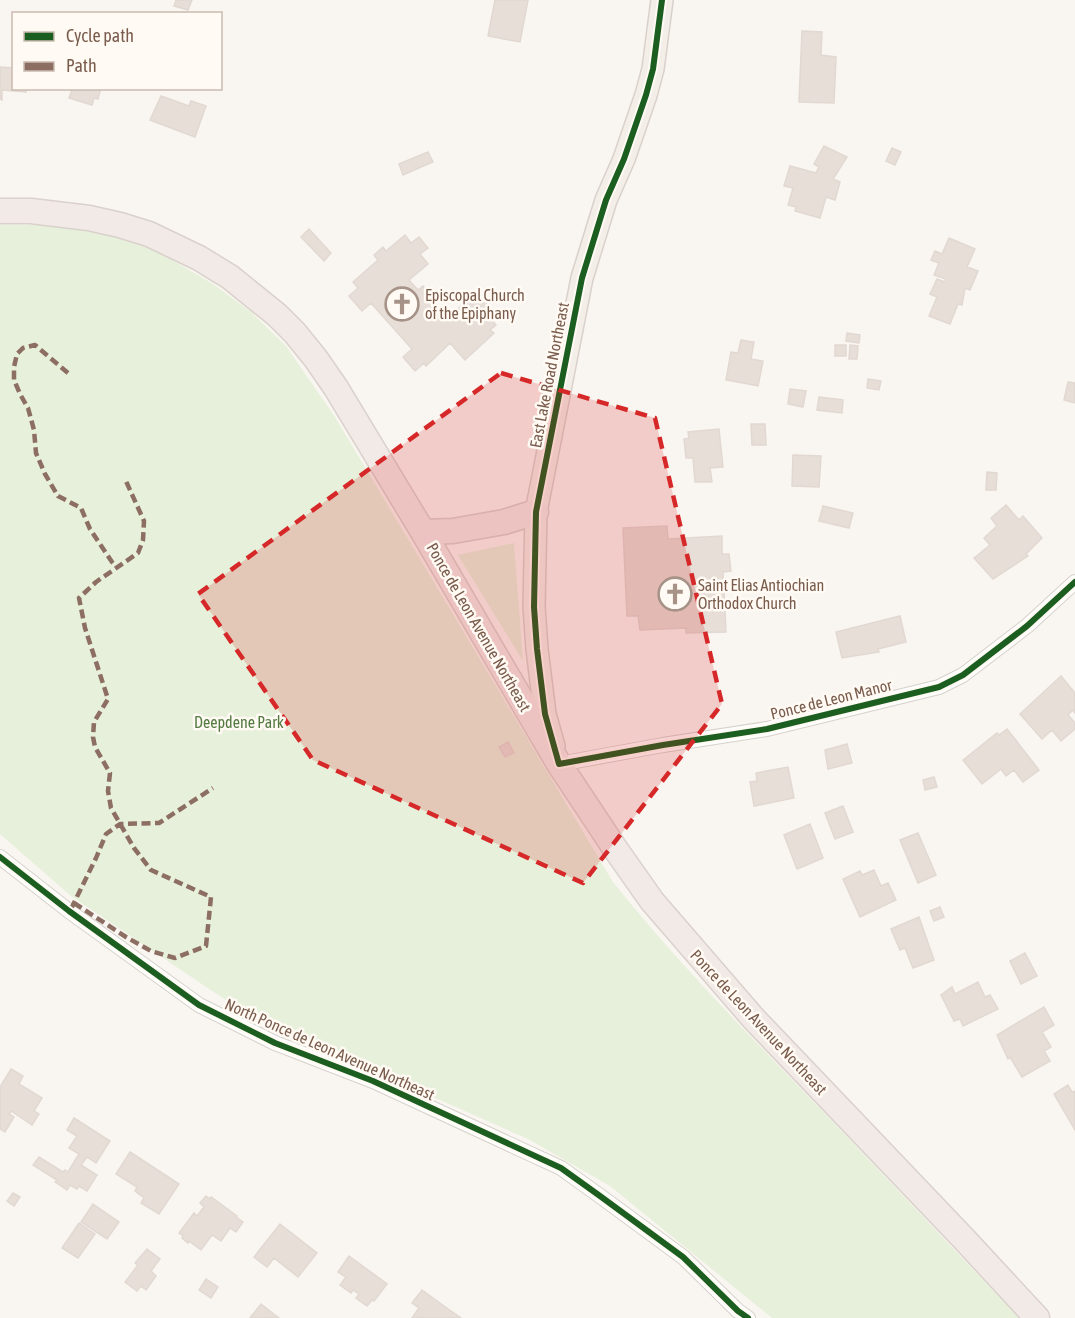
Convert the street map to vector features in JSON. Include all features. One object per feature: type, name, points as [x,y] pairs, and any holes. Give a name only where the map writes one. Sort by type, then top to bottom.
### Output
[{"type":"highway","name":"Ponce de Leon Avenue Northeast","points":[[0,211],[31,211],[89,218],[149,234],[199,258],[230,277],[277,315],[295,333],[336,388],[559,764],[652,901],[754,1019],[1037,1318]]},
{"type":"highway","points":[[423,532],[453,531],[504,522],[536,512]]},
{"type":"main road","name":"East Lake Road Northeast","points":[[559,764],[545,714],[537,649],[534,608],[536,512],[582,278],[606,200],[624,159],[646,95],[653,69],[662,0]]},
{"type":"street","name":"Ponce de Leon Manor","points":[[559,764],[767,729],[939,687],[963,675],[1027,626],[1075,582]]},
{"type":"street","name":"North Ponce de Leon Avenue Northeast","points":[[0,857],[123,951],[199,1005],[274,1043],[373,1082],[561,1168],[683,1257],[748,1318]]},
{"type":"highlighted area","points":[[501,373],[655,418],[722,704],[583,883],[313,760],[198,594]]},
{"type":"green space","name":"Deepdene Park","points":[[0,225],[39,225],[100,231],[157,251],[213,284],[251,312],[286,346],[335,417],[613,882],[707,990],[1019,1318],[772,1318],[610,1186],[528,1139],[242,1011],[71,896],[0,834]]},
{"type":"green space","points":[[514,543],[523,661],[458,555]]},
{"type":"building","points":[[176,0],[192,0],[188,10],[174,6]]},
{"type":"building","points":[[495,0],[528,0],[520,42],[488,36]]},
{"type":"building","points":[[802,31],[822,32],[821,55],[836,57],[834,103],[799,102]]},
{"type":"building","points":[[0,67],[12,68],[12,90],[26,90],[26,92],[2,90],[2,100],[0,99]]},
{"type":"building","points":[[72,90],[100,90],[98,99],[94,98],[92,105],[69,98]]},
{"type":"building","points":[[161,96],[189,106],[191,101],[206,106],[195,137],[150,120]]},
{"type":"building","points":[[824,146],[847,157],[833,179],[840,182],[835,200],[826,197],[820,218],[795,211],[796,207],[788,205],[793,188],[784,186],[790,166],[816,173],[819,167],[814,164]]},
{"type":"building","points":[[892,148],[901,152],[895,165],[886,161]]},
{"type":"building","points":[[428,152],[433,162],[403,175],[399,164]]},
{"type":"building","points":[[309,229],[331,253],[324,261],[301,237]]},
{"type":"building","name":"Episcopal Church of the Epiphany","points":[[405,235],[411,243],[419,237],[428,248],[420,254],[428,264],[409,280],[418,290],[423,286],[431,295],[426,299],[445,320],[477,292],[489,306],[484,311],[496,325],[490,330],[494,333],[465,360],[450,343],[426,366],[424,363],[415,371],[403,357],[412,349],[371,303],[362,311],[349,296],[358,288],[353,282],[378,260],[374,255],[383,247],[386,251]]},
{"type":"building","points":[[949,238],[975,249],[967,267],[978,271],[970,290],[965,288],[962,305],[958,304],[950,324],[929,316],[937,297],[930,294],[937,279],[945,282],[946,279],[934,275],[939,263],[931,260],[935,251],[942,254]]},
{"type":"building","points":[[847,333],[860,335],[859,343],[846,341]]},
{"type":"building","points":[[741,340],[754,342],[751,359],[763,361],[758,386],[726,380],[731,352],[738,353]]},
{"type":"building","points":[[835,345],[846,345],[846,356],[835,356]]},
{"type":"building","points":[[850,345],[858,346],[857,359],[849,359]]},
{"type":"building","points":[[868,379],[881,381],[879,390],[867,388]]},
{"type":"building","points":[[1068,382],[1075,383],[1075,403],[1064,400]]},
{"type":"building","points":[[790,389],[806,391],[803,407],[788,404]]},
{"type":"building","points":[[819,397],[843,400],[842,413],[817,410]]},
{"type":"building","points":[[751,424],[765,424],[766,445],[752,445]]},
{"type":"building","points":[[719,429],[723,467],[710,468],[712,482],[695,482],[693,458],[686,458],[684,439],[689,438],[688,432]]},
{"type":"building","points":[[793,455],[821,456],[819,487],[792,486]]},
{"type":"building","points":[[987,472],[997,473],[996,490],[986,490]]},
{"type":"building","points":[[1006,505],[1019,520],[1023,516],[1042,538],[1026,554],[1028,556],[993,579],[974,558],[990,545],[984,538],[997,526],[991,518]]},
{"type":"building","points":[[823,506],[853,513],[849,528],[819,521]]},
{"type":"building","name":"Saint Elias Antiochian Orthodox Church","points":[[667,526],[668,539],[722,536],[722,554],[729,554],[731,571],[723,572],[726,632],[686,633],[686,628],[640,630],[638,616],[627,616],[623,528]]},
{"type":"building","points":[[900,616],[906,642],[878,649],[879,652],[842,658],[836,632]]},
{"type":"building","points":[[1061,676],[1075,693],[1075,713],[1073,710],[1068,715],[1075,723],[1075,729],[1061,741],[1052,730],[1042,739],[1020,714]]},
{"type":"building","points":[[1007,729],[1039,770],[1023,782],[1014,770],[1006,776],[1001,769],[982,784],[963,760],[997,733],[999,735]]},
{"type":"building","points":[[508,742],[514,753],[505,757],[499,747]]},
{"type":"building","points":[[847,744],[852,763],[828,769],[825,750]]},
{"type":"building","points":[[788,767],[794,798],[754,806],[750,782],[757,781],[756,773]]},
{"type":"building","points":[[934,777],[937,787],[925,790],[923,780]]},
{"type":"building","points":[[843,806],[853,832],[835,839],[825,813]]},
{"type":"building","points":[[810,824],[823,858],[797,869],[784,835]]},
{"type":"building","points":[[918,833],[936,875],[918,883],[900,840]]},
{"type":"building","points":[[874,870],[881,886],[888,883],[896,900],[860,917],[843,879],[860,871],[862,875]]},
{"type":"building","points":[[940,907],[944,917],[934,921],[930,911]]},
{"type":"building","points":[[919,917],[934,960],[913,968],[905,948],[900,950],[891,929]]},
{"type":"building","points":[[1025,953],[1037,976],[1021,984],[1010,961]]},
{"type":"building","points":[[978,982],[985,997],[990,995],[998,1009],[963,1026],[960,1019],[954,1021],[941,995],[952,987],[955,994]]},
{"type":"building","points":[[1044,1007],[1054,1025],[1042,1032],[1051,1047],[1044,1051],[1050,1061],[1022,1077],[1010,1057],[1008,1059],[997,1035]]},
{"type":"building","points":[[11,1069],[23,1076],[19,1084],[42,1098],[34,1111],[39,1114],[32,1125],[11,1111],[9,1114],[14,1117],[5,1132],[0,1129],[0,1087]]},
{"type":"building","points":[[1068,1085],[1072,1092],[1075,1091],[1075,1130],[1054,1094]]},
{"type":"building","points":[[74,1118],[110,1141],[96,1163],[87,1157],[81,1165],[97,1175],[87,1191],[79,1186],[77,1189],[70,1185],[67,1190],[55,1182],[57,1180],[33,1165],[39,1157],[63,1172],[65,1170],[68,1172],[79,1154],[69,1148],[77,1136],[67,1130]]},
{"type":"building","points":[[130,1152],[179,1184],[159,1214],[141,1203],[144,1198],[135,1191],[137,1187],[116,1174]]},
{"type":"building","points":[[13,1193],[20,1197],[14,1206],[7,1201]]},
{"type":"building","points":[[206,1196],[210,1199],[211,1197],[243,1222],[236,1232],[230,1228],[221,1241],[212,1235],[201,1250],[189,1241],[188,1243],[179,1233],[194,1213],[197,1216],[204,1207],[200,1203]]},
{"type":"building","points":[[93,1204],[119,1222],[107,1239],[81,1222]]},
{"type":"building","points":[[79,1223],[95,1234],[78,1258],[62,1248]]},
{"type":"building","points":[[280,1224],[317,1253],[298,1277],[274,1258],[267,1267],[254,1257]]},
{"type":"building","points":[[147,1249],[160,1259],[151,1271],[156,1276],[146,1290],[141,1286],[137,1291],[125,1282],[138,1265],[135,1263]]},
{"type":"building","points":[[349,1256],[387,1284],[374,1301],[372,1300],[367,1306],[356,1298],[359,1294],[353,1290],[351,1293],[340,1285],[346,1277],[338,1272]]},
{"type":"building","points":[[206,1279],[218,1287],[211,1298],[199,1290]]},
{"type":"building","points":[[422,1290],[461,1318],[412,1318],[419,1308],[412,1303]]},
{"type":"building","points":[[261,1304],[275,1315],[279,1318],[250,1318]]},
{"type":"marked path","points":[[68,373],[35,345],[23,348],[17,354],[14,380],[28,408],[34,430],[36,453],[45,474],[58,496],[81,508],[90,529],[117,567]]},
{"type":"marked path","points":[[74,903],[151,951],[175,958],[206,946],[211,897],[151,870],[134,848],[111,808],[108,791],[110,773],[95,747],[93,737],[94,722],[108,699],[85,628],[79,598],[96,582],[138,553],[143,540],[144,521],[125,479]]},
{"type":"marked path","points":[[71,909],[106,834],[120,824],[159,823],[213,788]]},
{"type":"cycle path","points":[[662,0],[653,69],[646,95],[624,159],[606,200],[582,278],[536,512],[534,607],[537,649],[545,714],[559,764],[767,729],[939,687],[963,675],[1027,626],[1075,582]]},
{"type":"cycle path","points":[[0,857],[69,911],[199,1005],[275,1043],[373,1081],[561,1168],[683,1257],[748,1318]]},
{"type":"place","name":"Episcopal Church of the Epiphany","points":[[402,304]]},
{"type":"place","name":"Saint Elias Antiochian Orthodox Church","points":[[675,594]]}]
